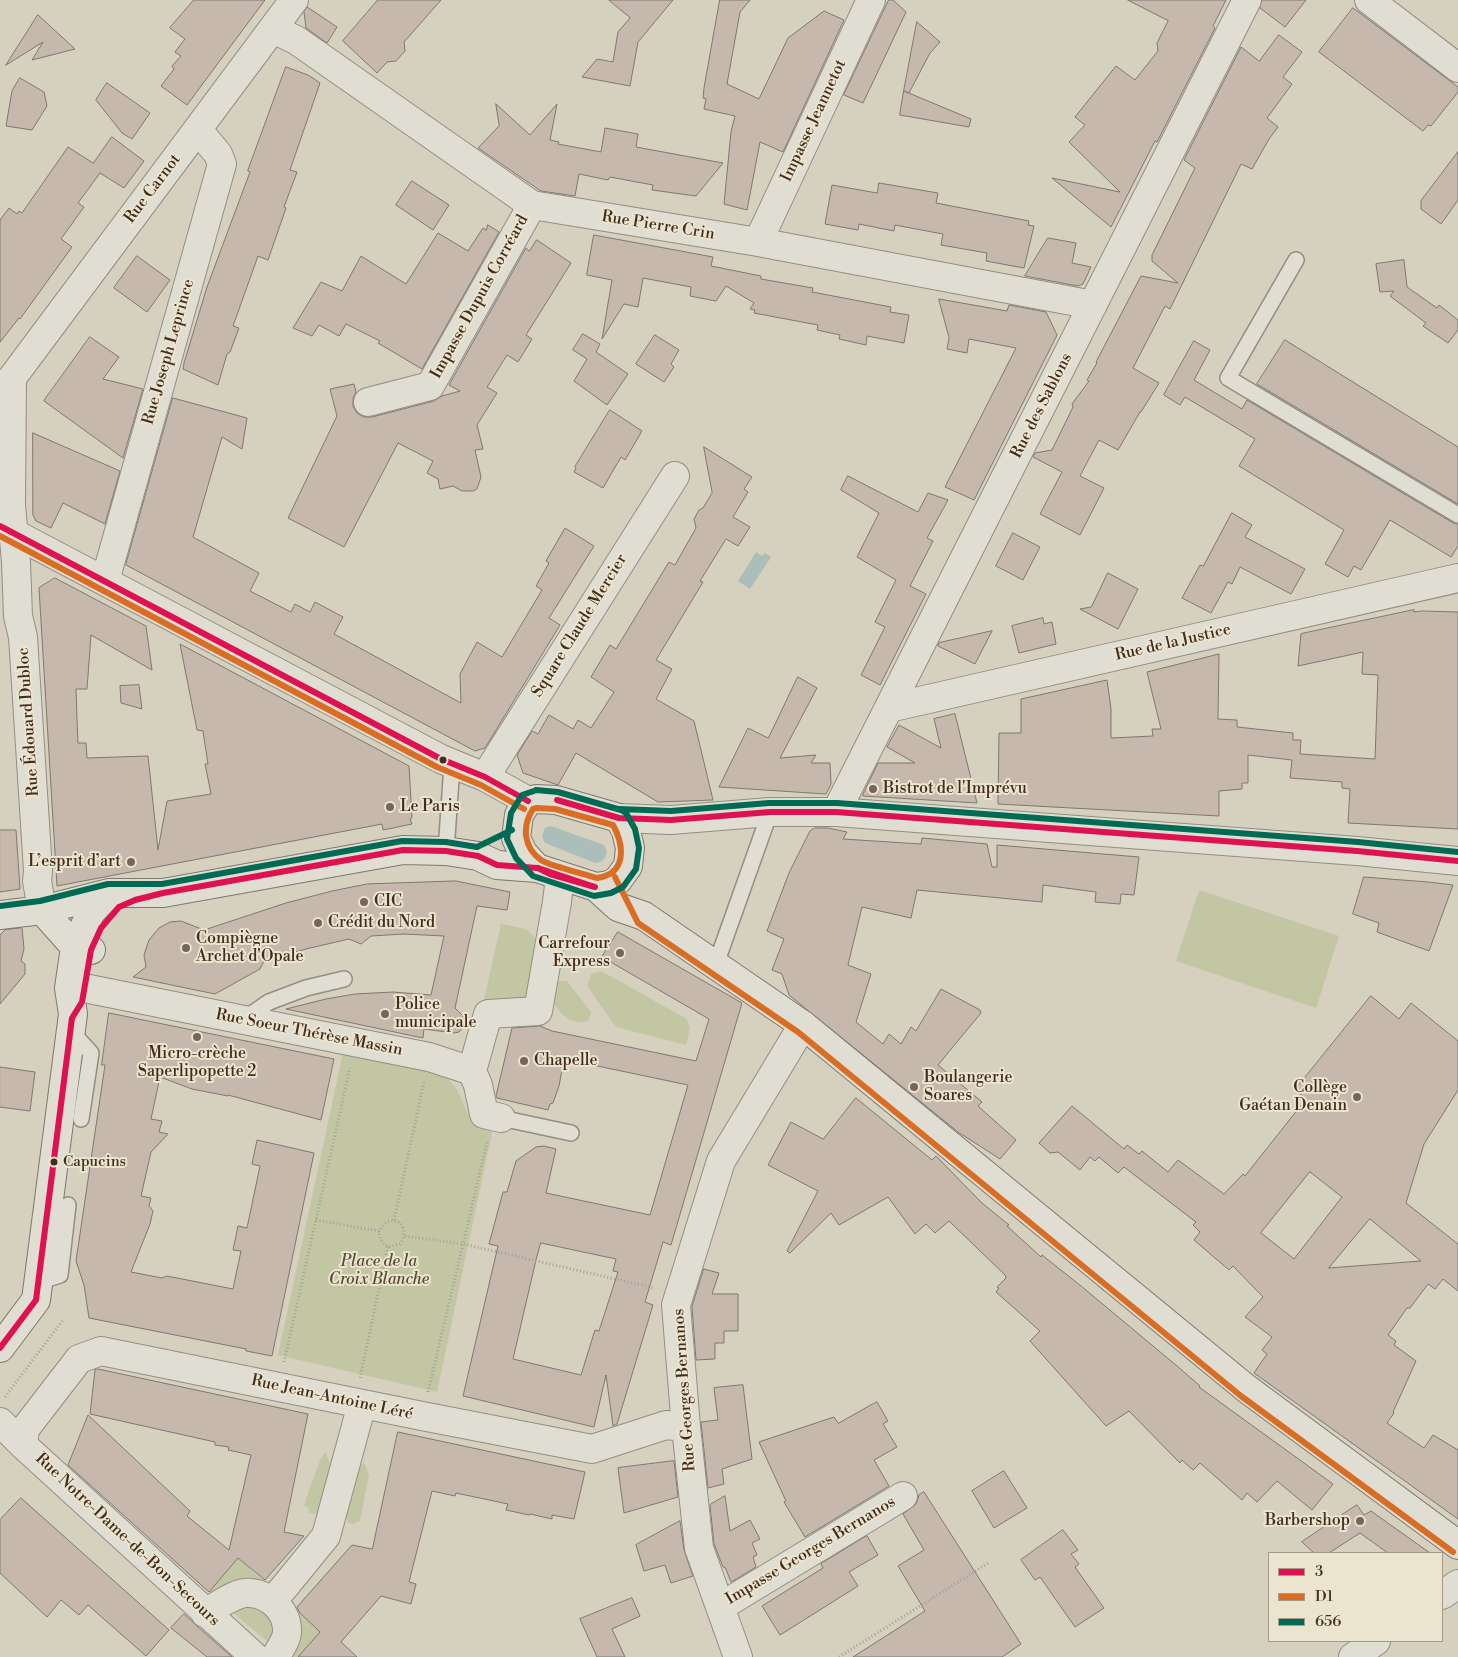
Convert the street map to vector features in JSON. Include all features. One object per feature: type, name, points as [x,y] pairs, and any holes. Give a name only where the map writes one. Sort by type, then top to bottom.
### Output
[{"type":"street","name":"Rue Carnot","points":[[7,530],[11,496],[6,385],[294,0]]},
{"type":"street","name":"Impasse Jeannetot","points":[[758,242],[872,0]]},
{"type":"street","name":"Rue des Sablons","points":[[836,812],[1247,0]]},
{"type":"street","points":[[1369,0],[1458,68]]},
{"type":"street","name":"Rue Pierre Crin","points":[[273,29],[296,40],[532,205],[758,242],[1093,305]]},
{"type":"street","name":"Rue Joseph Leprince","points":[[105,581],[222,164],[218,154],[198,130]]},
{"type":"street","name":"Impasse Dupuis Corréard","points":[[368,402],[430,386],[532,205]]},
{"type":"street","name":"Square Claude Mercier","points":[[486,777],[675,476]]},
{"type":"street","points":[[7,530],[452,765],[486,777],[528,801]]},
{"type":"street","name":"Rue Édouard Dubloc","points":[[7,530],[18,616],[24,637],[38,871],[37,881],[42,910]]},
{"type":"street","name":"Rue de la Justice","points":[[889,708],[1458,578]]},
{"type":"street","points":[[497,1117],[484,1114],[478,1085],[472,1071],[488,1014],[538,1011],[557,902],[548,872],[523,853],[516,838],[519,815],[528,801],[536,799],[556,800],[619,818],[667,820],[770,812],[836,812],[1357,850],[1458,861]]},
{"type":"street","points":[[596,887],[609,885],[618,880],[628,866],[630,848],[626,831],[619,818]]},
{"type":"street","points":[[630,848],[656,834],[667,820]]},
{"type":"street","points":[[478,856],[516,838]]},
{"type":"street","points":[[72,1022],[82,1002],[84,988],[83,948],[118,907],[135,900],[163,893],[403,850],[446,850],[478,856],[497,865],[548,872],[596,887],[618,907],[644,916],[803,1025],[1247,1388],[1458,1545]]},
{"type":"street","points":[[623,874],[644,916]]},
{"type":"street","points":[[0,1348],[36,1300],[72,1022],[69,988],[83,948],[92,912],[109,892]]},
{"type":"street","points":[[0,915],[42,910],[109,892],[163,893]]},
{"type":"street","points":[[42,910],[83,948]]},
{"type":"street","name":"Rue Soeur Thérèse Massin","points":[[84,988],[429,1057],[472,1071]]},
{"type":"street","name":"Rue Georges Bernanos","points":[[738,1657],[699,1548],[686,1427],[676,1305],[721,1161],[803,1025]]},
{"type":"street","name":"Rue Jean-Antoine Léré","points":[[22,1445],[25,1429],[78,1359],[101,1351],[358,1404],[592,1449],[666,1424],[686,1427]]},
{"type":"street","points":[[273,1601],[326,1536],[358,1404]]},
{"type":"street","name":"Rue Notre-Dame-de-Bon-Secours","points":[[0,1422],[22,1445],[255,1657]]},
{"type":"street","name":"Impasse Georges Bernanos","points":[[720,1607],[903,1496]]},
{"type":"street","points":[[1443,1594],[1458,1584]]},
{"type":"street","points":[[205,1613],[235,1596],[251,1593],[273,1601],[282,1612],[287,1630],[283,1646],[274,1657]]},
{"type":"street","points":[[1353,1657],[1375,1642]]},
{"type":"lane","points":[[1296,260],[1228,378],[1458,515]]},
{"type":"lane","points":[[446,850],[452,765]]},
{"type":"lane","points":[[716,964],[770,812]]},
{"type":"lane","points":[[243,1020],[269,1002],[306,988],[344,979]]},
{"type":"lane","points":[[72,1022],[92,1053],[81,1119]]},
{"type":"lane","points":[[497,1117],[571,1134]]},
{"type":"lane","points":[[38,1282],[60,1275],[68,1205]]},
{"type":"path","points":[[279,1387],[356,1043]]},
{"type":"path","points":[[394,1220],[429,1057]]},
{"type":"path","points":[[422,1416],[462,1244],[497,1117]]},
{"type":"path","points":[[316,1220],[379,1230]]},
{"type":"path","points":[[389,1220],[394,1220],[400,1222],[405,1229],[405,1236],[400,1244],[388,1247],[380,1239],[379,1230],[389,1220]]},
{"type":"path","points":[[405,1236],[462,1244],[656,1288],[676,1305]]},
{"type":"path","points":[[358,1404],[388,1247]]},
{"type":"path","points":[[0,1404],[63,1320]]},
{"type":"path","points":[[840,1657],[990,1562]]},
{"type":"green space","points":[[1199,890],[1339,936],[1316,1008],[1176,961]]},
{"type":"green space","points":[[501,924],[526,929],[534,937],[537,947],[527,997],[517,1006],[483,1004]]},
{"type":"green space","points":[[601,971],[687,1019],[690,1028],[686,1045],[616,1027],[587,986],[591,974]]},
{"type":"green space","points":[[556,981],[567,981],[591,1012],[588,1021],[580,1022],[568,1019],[559,1010],[547,994]]},
{"type":"green space","name":"Place de la Croix Blanche","points":[[343,1053],[445,1075],[458,1091],[472,1124],[493,1128],[437,1392],[278,1355]]},
{"type":"green space","points":[[325,1452],[330,1464],[321,1511],[314,1514],[309,1513],[309,1509],[304,1505],[320,1460]]},
{"type":"green space","points":[[364,1462],[369,1475],[360,1521],[353,1524],[348,1523],[347,1519],[343,1516],[358,1470]]},
{"type":"green space","points":[[238,1558],[264,1581],[241,1581],[219,1594],[209,1592]]},
{"type":"green space","points":[[242,1599],[276,1616],[276,1634],[268,1642],[231,1611]]},
{"type":"green space","points":[[295,1609],[320,1632],[298,1657],[286,1657]]},
{"type":"shaded area","points":[[756,552],[762,556],[765,553],[771,557],[750,589],[738,581]]},
{"type":"shaded area","points":[[551,826],[604,845],[607,852],[604,858],[602,861],[595,863],[545,843],[542,836],[545,828]]},
{"type":"building","points":[[194,0],[265,0],[187,105],[161,86],[174,69],[172,66],[181,56],[175,52],[185,39],[170,28]]},
{"type":"building","points":[[378,0],[441,0],[404,42],[405,51],[396,61],[387,62],[377,73],[343,41]]},
{"type":"building","points":[[609,0],[673,0],[638,42],[630,86],[582,77],[597,59],[613,62],[618,32],[630,18]]},
{"type":"building","points":[[720,0],[750,0],[740,12],[727,84],[759,99],[788,38],[824,11],[844,20],[783,152],[760,142],[747,210],[724,204],[731,132],[735,116],[704,109],[706,99],[703,98],[704,88]]},
{"type":"building","points":[[889,0],[893,0],[906,12],[863,103],[844,95]]},
{"type":"building","points":[[1128,0],[1226,0],[1213,26],[1215,28],[1111,227],[1052,178],[1120,192],[1069,142],[1085,125],[1075,117],[1116,66],[1135,80],[1158,51],[1157,43],[1168,21]]},
{"type":"building","points":[[1262,0],[1306,0],[1285,27],[1260,8]]},
{"type":"building","points":[[307,7],[337,27],[327,43],[306,28],[304,12]]},
{"type":"building","points":[[1353,8],[1458,87],[1458,92],[1431,126],[1428,125],[1423,131],[1319,52]]},
{"type":"building","points":[[38,15],[75,49],[32,60],[43,42],[6,65]]},
{"type":"building","points":[[917,22],[940,42],[930,53],[909,93],[904,91]]},
{"type":"building","points":[[1279,35],[1302,52],[1283,77],[1292,84],[1267,118],[1278,127],[1252,169],[1241,164],[1170,309],[1165,306],[1133,368],[1159,383],[1118,450],[1099,440],[1080,476],[1104,488],[1080,535],[1040,514],[1062,472],[1033,457],[1035,453],[1052,450],[1073,407],[1072,404],[1089,381],[1087,380],[1141,276],[1178,283],[1152,261],[1152,255],[1195,168],[1184,160],[1241,47],[1259,61]]},
{"type":"building","points":[[286,67],[308,75],[320,83],[290,170],[297,172],[284,207],[286,208],[268,260],[258,256],[233,326],[239,328],[230,352],[227,354],[218,385],[183,369],[184,363],[207,287],[250,172],[248,171]]},
{"type":"building","points":[[20,78],[44,92],[47,106],[32,130],[6,126],[12,91]]},
{"type":"building","points":[[107,83],[150,113],[132,139],[122,133],[96,100]]},
{"type":"building","points":[[904,91],[971,119],[969,127],[900,115]]},
{"type":"building","points":[[496,104],[530,135],[557,104],[550,140],[559,142],[558,144],[601,152],[605,128],[638,134],[636,147],[723,163],[696,196],[652,190],[653,185],[610,177],[608,180],[579,174],[575,196],[541,191],[478,148],[499,126]]},
{"type":"building","points":[[112,137],[144,161],[124,188],[100,173],[78,203],[84,207],[61,239],[72,247],[20,319],[0,342],[0,220],[9,208],[17,214],[19,211],[22,213],[68,147],[93,163]]},
{"type":"building","points":[[1458,152],[1458,200],[1441,224],[1421,209],[1421,201]]},
{"type":"building","points":[[412,181],[449,205],[433,230],[396,205]]},
{"type":"building","points":[[879,183],[938,193],[936,203],[1029,221],[1028,225],[1034,226],[1024,268],[986,261],[987,253],[941,245],[943,234],[895,225],[894,231],[859,224],[858,230],[825,224],[832,185],[877,193]]},
{"type":"building","points":[[488,225],[499,232],[422,369],[378,343],[380,341],[346,324],[339,336],[319,325],[312,336],[293,328],[321,282],[342,291],[361,256],[406,284],[438,233],[468,251],[483,228],[486,230]]},
{"type":"building","points":[[594,235],[713,257],[711,266],[761,276],[761,279],[813,288],[812,292],[891,307],[890,312],[909,315],[904,343],[867,336],[866,345],[839,339],[840,335],[817,330],[818,325],[754,313],[755,310],[750,309],[754,303],[726,286],[716,301],[690,296],[691,287],[643,278],[638,307],[624,304],[602,339],[612,280],[587,275]]},
{"type":"building","points":[[1048,238],[1076,243],[1072,263],[1091,267],[1083,284],[1078,286],[1025,276]]},
{"type":"building","points":[[537,240],[571,263],[526,335],[532,339],[518,362],[507,355],[487,387],[497,393],[477,425],[483,449],[475,450],[481,477],[477,489],[462,491],[453,486],[440,489],[438,479],[427,473],[433,461],[398,443],[344,547],[288,518],[337,416],[330,389],[354,384],[356,392],[353,398],[353,406],[357,413],[364,417],[372,417],[434,401],[442,396],[460,391],[449,385],[526,248],[529,251]]},
{"type":"building","points":[[137,256],[170,280],[147,312],[114,288]]},
{"type":"building","points":[[1404,260],[1407,287],[1437,308],[1439,305],[1458,320],[1458,330],[1448,343],[1423,326],[1426,323],[1390,296],[1394,291],[1380,292],[1376,264]]},
{"type":"building","points":[[939,299],[1007,311],[1009,305],[1046,312],[1057,335],[974,500],[945,487],[1016,348],[969,339],[967,353],[947,349],[949,338]]},
{"type":"building","points":[[583,334],[600,344],[596,352],[628,374],[607,405],[574,381],[587,359],[573,350]]},
{"type":"building","points":[[655,335],[679,350],[671,364],[674,367],[664,382],[636,364]]},
{"type":"building","points":[[90,337],[119,357],[103,379],[143,389],[123,458],[44,401]]},
{"type":"building","points":[[1285,340],[1458,447],[1458,504],[1257,384]]},
{"type":"building","points":[[1194,341],[1210,350],[1194,380],[1242,409],[1247,400],[1453,523],[1458,524],[1458,546],[1451,557],[1390,520],[1361,570],[1354,566],[1348,577],[1325,564],[1344,530],[1239,466],[1255,439],[1185,397],[1180,405],[1164,395]]},
{"type":"building","points":[[173,398],[247,418],[242,449],[222,437],[193,537],[259,573],[250,591],[291,612],[295,604],[310,612],[315,602],[343,617],[334,634],[461,703],[460,674],[477,642],[502,657],[542,590],[536,586],[549,563],[546,561],[565,528],[594,546],[549,618],[560,625],[485,748],[475,751],[126,565]]},
{"type":"building","points":[[610,410],[642,431],[625,460],[621,457],[603,488],[574,472],[575,467]]},
{"type":"building","points":[[33,433],[120,471],[105,524],[63,503],[51,528],[36,521],[33,515]]},
{"type":"building","points":[[704,447],[752,477],[744,489],[748,492],[733,517],[750,527],[738,546],[726,539],[700,581],[703,582],[656,660],[672,669],[656,699],[694,721],[713,800],[658,802],[576,753],[558,785],[523,773],[517,755],[532,731],[538,734],[549,715],[573,729],[578,720],[591,728],[614,692],[591,677],[610,645],[616,649],[669,562],[675,565],[696,528],[694,519],[712,493]]},
{"type":"building","points":[[848,476],[918,512],[928,493],[948,500],[927,538],[933,541],[910,586],[926,594],[880,685],[861,675],[885,627],[875,622],[896,580],[857,557],[879,513],[841,490]]},
{"type":"building","points":[[1232,513],[1252,525],[1245,537],[1305,569],[1291,594],[1240,567],[1232,584],[1228,582],[1211,613],[1182,598],[1200,565],[1203,566]]},
{"type":"building","points":[[1013,533],[1040,547],[1023,580],[996,566]]},
{"type":"building","points":[[1108,573],[1138,589],[1118,629],[1080,609],[1091,607]]},
{"type":"building","points":[[55,578],[146,626],[152,670],[91,635],[87,689],[76,689],[78,743],[86,743],[87,758],[148,756],[158,850],[167,801],[211,794],[205,764],[208,764],[203,731],[197,730],[180,644],[409,766],[412,818],[410,819],[412,824],[383,830],[382,824],[57,886],[39,588]]},
{"type":"building","points":[[1414,610],[1414,612],[1458,612],[1458,829],[1348,823],[1350,789],[1342,788],[1342,782],[1290,778],[1292,760],[1248,755],[1248,783],[1242,783],[1242,789],[1219,791],[1219,816],[998,804],[999,733],[1021,733],[1021,699],[1107,680],[1111,709],[1111,738],[1153,736],[1152,729],[1161,729],[1147,672],[1219,654],[1218,719],[1237,720],[1237,727],[1293,733],[1293,740],[1301,740],[1300,754],[1375,759],[1378,675],[1362,674],[1363,652],[1298,666],[1301,634]]},
{"type":"building","points":[[1043,618],[1044,624],[1052,622],[1056,644],[1019,653],[1012,626]]},
{"type":"building","points":[[992,631],[975,664],[938,646],[939,643]]},
{"type":"building","points":[[798,677],[817,688],[780,758],[816,755],[811,763],[830,763],[831,784],[826,794],[719,787],[748,728],[768,738]]},
{"type":"building","points":[[139,685],[142,709],[121,703],[120,686]]},
{"type":"building","points":[[955,714],[977,803],[863,796],[878,763],[915,763],[887,747],[899,725],[941,748],[934,719]]},
{"type":"building","points":[[815,828],[828,828],[847,832],[843,839],[921,844],[922,838],[987,844],[992,867],[997,867],[997,845],[1139,857],[1134,895],[1121,894],[1120,904],[1095,902],[1096,892],[1043,885],[1042,902],[917,890],[911,918],[862,907],[848,965],[871,974],[856,1022],[883,1044],[889,1034],[901,1044],[911,1027],[916,1031],[941,989],[980,1010],[981,1013],[938,1065],[982,1102],[978,1106],[1016,1140],[1000,1159],[958,1132],[789,995],[782,974],[772,970],[784,939],[767,931],[789,873],[810,831]]},
{"type":"building","points":[[0,830],[16,830],[20,889],[0,892]]},
{"type":"building","points":[[1364,877],[1453,885],[1429,951],[1377,932],[1379,923],[1353,914]]},
{"type":"building","points":[[456,881],[510,892],[507,910],[477,906],[455,1008],[463,1016],[464,1022],[459,1032],[424,1029],[423,1038],[286,1009],[355,994],[393,992],[431,995],[444,936],[404,934],[371,936],[361,944],[349,939],[306,949],[264,961],[260,969],[215,994],[133,977],[146,967],[144,955],[149,940],[159,928],[170,922],[181,921],[204,930],[286,903],[367,884]]},
{"type":"building","points":[[22,928],[24,949],[21,961],[25,964],[25,974],[0,1004],[0,935],[5,930]]},
{"type":"building","points":[[618,932],[742,1003],[671,1245],[663,1242],[645,1302],[653,1305],[617,1424],[613,1426],[606,1375],[594,1427],[463,1396],[498,1246],[489,1244],[503,1192],[507,1192],[516,1161],[536,1147],[544,1146],[556,1149],[546,1193],[650,1215],[688,1085],[564,1059],[559,1086],[553,1103],[550,1104],[548,1110],[497,1098],[496,1096],[512,1028],[540,1026],[552,1031],[696,1061],[709,1019],[602,957]],"holes":[[[541,1243],[616,1259],[613,1271],[618,1272],[599,1331],[595,1330],[581,1375],[513,1359]]]},
{"type":"building","points":[[1371,996],[1399,1019],[1411,1003],[1458,1041],[1458,1090],[1424,1144],[1406,1203],[1458,1244],[1458,1291],[1443,1279],[1435,1289],[1428,1284],[1410,1308],[1407,1308],[1388,1335],[1396,1341],[1394,1345],[1416,1361],[1394,1413],[1387,1423],[1424,1448],[1433,1435],[1458,1450],[1458,1519],[1254,1373],[1267,1354],[1262,1350],[1272,1337],[1245,1317],[1263,1297],[1233,1266],[1229,1270],[1194,1240],[1200,1232],[1193,1225],[1196,1222],[1124,1167],[1118,1173],[1099,1157],[1095,1161],[1090,1157],[1080,1170],[1058,1152],[1050,1153],[1039,1143],[1072,1106],[1124,1149],[1127,1145],[1139,1154],[1142,1151],[1168,1172],[1178,1160],[1224,1194],[1243,1174],[1245,1176],[1306,1099],[1295,1090]],"holes":[[[1310,1172],[1342,1197],[1294,1259],[1261,1233]],[[1370,1219],[1421,1261],[1329,1268]]]},
{"type":"building","points":[[109,1013],[334,1059],[321,1120],[228,1095],[192,1089],[160,1077],[151,1119],[162,1121],[159,1132],[168,1134],[151,1152],[141,1196],[151,1198],[149,1206],[153,1211],[150,1224],[131,1272],[162,1278],[167,1276],[233,1289],[241,1251],[233,1250],[238,1226],[247,1228],[260,1166],[252,1164],[257,1140],[314,1153],[272,1356],[246,1351],[246,1349],[89,1318],[84,1285],[76,1261],[105,1065],[102,1065]]},
{"type":"building","points":[[0,1067],[35,1072],[30,1111],[0,1107]]},
{"type":"building","points":[[856,1098],[932,1160],[936,1156],[982,1203],[1009,1225],[1007,1226],[1041,1257],[1042,1255],[1081,1286],[1177,1366],[1199,1387],[1333,1484],[1312,1510],[1277,1481],[1257,1502],[1247,1493],[1242,1500],[1200,1463],[1193,1470],[1182,1460],[1180,1463],[1129,1411],[1106,1426],[1030,1341],[1040,1331],[996,1292],[999,1288],[997,1287],[1006,1278],[1005,1275],[949,1221],[935,1233],[926,1224],[915,1234],[888,1197],[839,1225],[831,1213],[790,1253],[787,1251],[818,1191],[768,1165],[791,1122],[823,1139]]},
{"type":"building","points":[[704,1269],[719,1273],[712,1294],[738,1294],[738,1331],[724,1331],[724,1343],[715,1343],[715,1359],[696,1360],[692,1307]]},
{"type":"building","points":[[98,1369],[308,1414],[284,1532],[304,1536],[265,1580],[238,1558],[209,1592],[68,1465],[88,1415],[190,1511],[187,1516],[229,1550],[251,1455],[228,1450],[229,1447],[215,1445],[215,1442],[90,1414],[95,1370]]},
{"type":"building","points":[[743,1385],[752,1459],[722,1469],[724,1484],[708,1488],[701,1422],[718,1420],[714,1388]]},
{"type":"building","points":[[877,1402],[888,1421],[883,1424],[897,1447],[874,1460],[889,1486],[805,1537],[784,1502],[786,1501],[759,1442],[834,1417],[838,1423]]},
{"type":"building","points":[[398,1432],[585,1472],[574,1519],[552,1515],[552,1519],[529,1515],[506,1510],[508,1504],[456,1493],[455,1496],[432,1491],[409,1582],[416,1584],[411,1604],[381,1596],[341,1642],[357,1657],[298,1657],[320,1632],[299,1612],[297,1607],[352,1545],[372,1549]]},
{"type":"building","points":[[674,1461],[678,1497],[624,1513],[618,1468]]},
{"type":"building","points":[[1004,1471],[1027,1508],[994,1528],[972,1491]]},
{"type":"building","points":[[924,1492],[1021,1644],[1002,1657],[853,1657],[925,1611],[898,1566],[924,1550],[903,1514],[916,1504],[919,1495]]},
{"type":"building","points":[[725,1496],[730,1531],[750,1520],[760,1539],[752,1543],[757,1555],[753,1557],[756,1567],[731,1582],[714,1544],[710,1505]]},
{"type":"building","points":[[21,1498],[169,1630],[146,1656],[88,1605],[79,1615],[61,1600],[47,1617],[0,1573],[0,1520]]},
{"type":"building","points":[[1357,1505],[1364,1515],[1371,1511],[1429,1552],[1387,1552],[1360,1533],[1331,1552],[1313,1552],[1302,1542]]},
{"type":"building","points":[[680,1521],[684,1550],[693,1576],[671,1583],[665,1565],[644,1571],[636,1545]]},
{"type":"building","points":[[1063,1530],[1078,1550],[1071,1554],[1079,1564],[1075,1567],[1104,1608],[1075,1627],[1040,1577],[1035,1580],[1021,1560]]},
{"type":"building","points":[[867,1536],[878,1555],[849,1572],[858,1586],[780,1635],[762,1606],[823,1568],[821,1564]]},
{"type":"building","points":[[632,1598],[640,1616],[612,1629],[625,1657],[597,1657],[580,1619]]},
{"type":"building","points":[[184,1614],[232,1657],[207,1657],[171,1628]]},
{"type":"transit line","name":"3","points":[[0,526],[441,759],[485,777],[528,801]]},
{"type":"transit line","name":"D1","points":[[0,536],[437,767],[481,785],[524,809]]},
{"type":"transit line","name":"656","points":[[534,791],[522,795],[511,813],[507,839],[516,858],[533,876],[594,896],[611,893],[623,887],[636,869],[639,848],[635,829],[626,813],[558,792],[536,790]]},
{"type":"transit line","name":"3","points":[[557,800],[619,818]]},
{"type":"transit line","name":"3","points":[[557,800],[619,818]]},
{"type":"transit line","name":"656","points":[[619,809],[671,811],[769,803],[837,803],[1358,842],[1458,852]]},
{"type":"transit line","name":"D1","points":[[537,808],[555,809],[613,825],[620,842],[621,850],[618,865],[607,875],[597,878],[541,860],[531,849],[526,836],[529,816],[533,809],[537,808]]},
{"type":"transit line","name":"3","points":[[619,818],[671,820],[770,812],[836,812],[1357,851],[1458,861]]},
{"type":"transit line","name":"656","points":[[0,906],[40,901],[108,884],[162,884],[402,841],[446,842],[477,847],[512,830]]},
{"type":"transit line","name":"3","points":[[0,1348],[36,1300],[72,1018],[82,1002],[91,950],[101,928],[119,907],[135,900],[163,893],[403,850],[446,851],[478,856],[497,865],[537,868]]},
{"type":"transit line","name":"3","points":[[538,868],[595,887]]},
{"type":"transit line","name":"3","points":[[538,868],[550,874],[595,887]]},
{"type":"transit line","name":"D1","points":[[615,877],[638,923],[798,1032],[1241,1396],[1453,1552]]},
{"type":"place","name":"Bistrot de l'Imprévu","points":[[873,789]]},
{"type":"place","name":"Le Paris","points":[[390,807]]},
{"type":"place","name":"L’esprit d’art","points":[[131,862]]},
{"type":"place","name":"CIC","points":[[364,902]]},
{"type":"place","name":"Crédit du Nord","points":[[318,923]]},
{"type":"place","name":"Compiègne Archet d'Opale","points":[[186,948]]},
{"type":"place","name":"Carrefour Express","points":[[620,953]]},
{"type":"place","name":"Police municipale","points":[[385,1014]]},
{"type":"place","name":"Micro-crèche Saperlipopette 2","points":[[197,1037]]},
{"type":"place","name":"Chapelle","points":[[524,1061]]},
{"type":"place","name":"Boulangerie Soares","points":[[914,1087]]},
{"type":"place","name":"Collège Gaétan Denain","points":[[1357,1097]]},
{"type":"place","name":"Capucins","points":[[54,1162]]},
{"type":"place","name":"Barbershop","points":[[1360,1521]]}]
